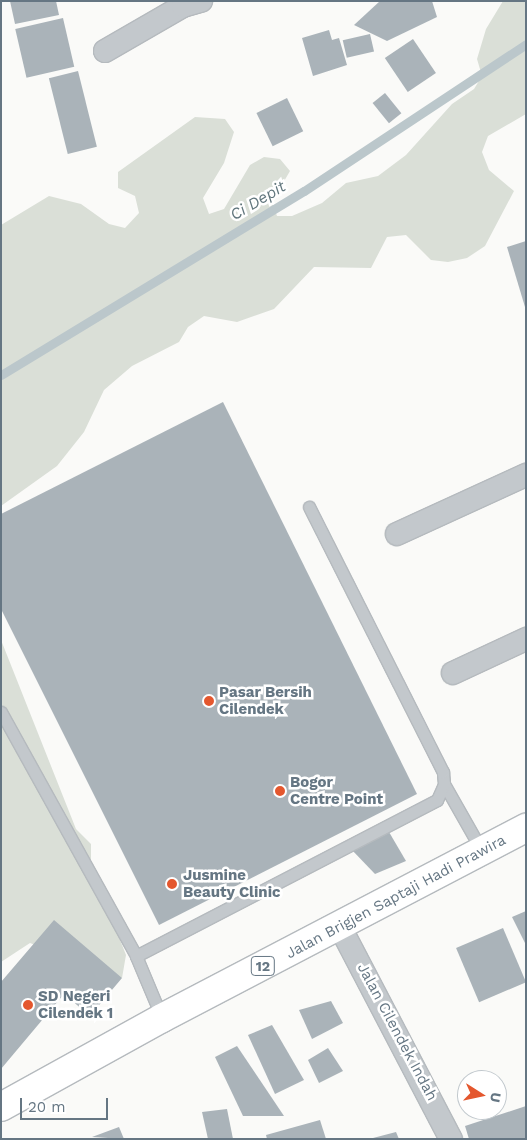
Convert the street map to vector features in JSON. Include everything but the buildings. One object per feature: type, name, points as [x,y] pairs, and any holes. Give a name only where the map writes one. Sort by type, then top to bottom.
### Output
[{"type":"main road","name":"Jalan Brigjen Saptaji Hadi Prawira","points":[[1,1107],[162,1018],[340,927],[526,828]]},
{"type":"street","points":[[105,51],[188,3]]},
{"type":"street","points":[[397,534],[526,475]]},
{"type":"street","points":[[453,673],[526,639]]},
{"type":"street","name":"Jalan Cilendek Indah","points":[[340,927],[451,1139]]},
{"type":"lane","points":[[308,507],[443,772],[444,784],[482,852]]},
{"type":"lane","points":[[1,712],[136,956],[162,1018]]},
{"type":"lane","points":[[136,956],[437,800],[444,784]]},
{"type":"shaded area","points":[[503,1],[526,1],[526,114],[488,136],[482,152],[489,170],[514,191],[485,246],[467,258],[448,262],[431,260],[406,235],[387,237],[371,268],[314,267],[274,309],[237,322],[204,316],[188,327],[179,342],[132,366],[104,390],[84,432],[57,466],[1,506],[1,225],[49,196],[81,204],[109,224],[125,228],[139,213],[135,196],[118,188],[118,172],[195,117],[225,119],[234,132],[224,163],[203,198],[209,214],[224,209],[250,165],[264,157],[280,159],[290,171],[272,202],[277,216],[292,216],[322,203],[346,183],[378,176],[406,155],[452,104],[474,89],[482,76],[477,59],[486,29]]},
{"type":"shaded area","points":[[1,640],[76,829],[91,844],[91,867],[126,955],[122,978],[30,943],[1,962]]},
{"type":"waterway","name":"Ci Depit","points":[[1,375],[304,191],[526,44]]},
{"type":"place","name":"Pasar Bersih Cilendek","points":[[209,701]]},
{"type":"place","name":"Bogor Centre Point","points":[[280,791]]},
{"type":"place","name":"Jusmine Beauty Clinic","points":[[172,884]]},
{"type":"place","name":"SD Negeri Cilendek 1","points":[[28,1005]]}]
